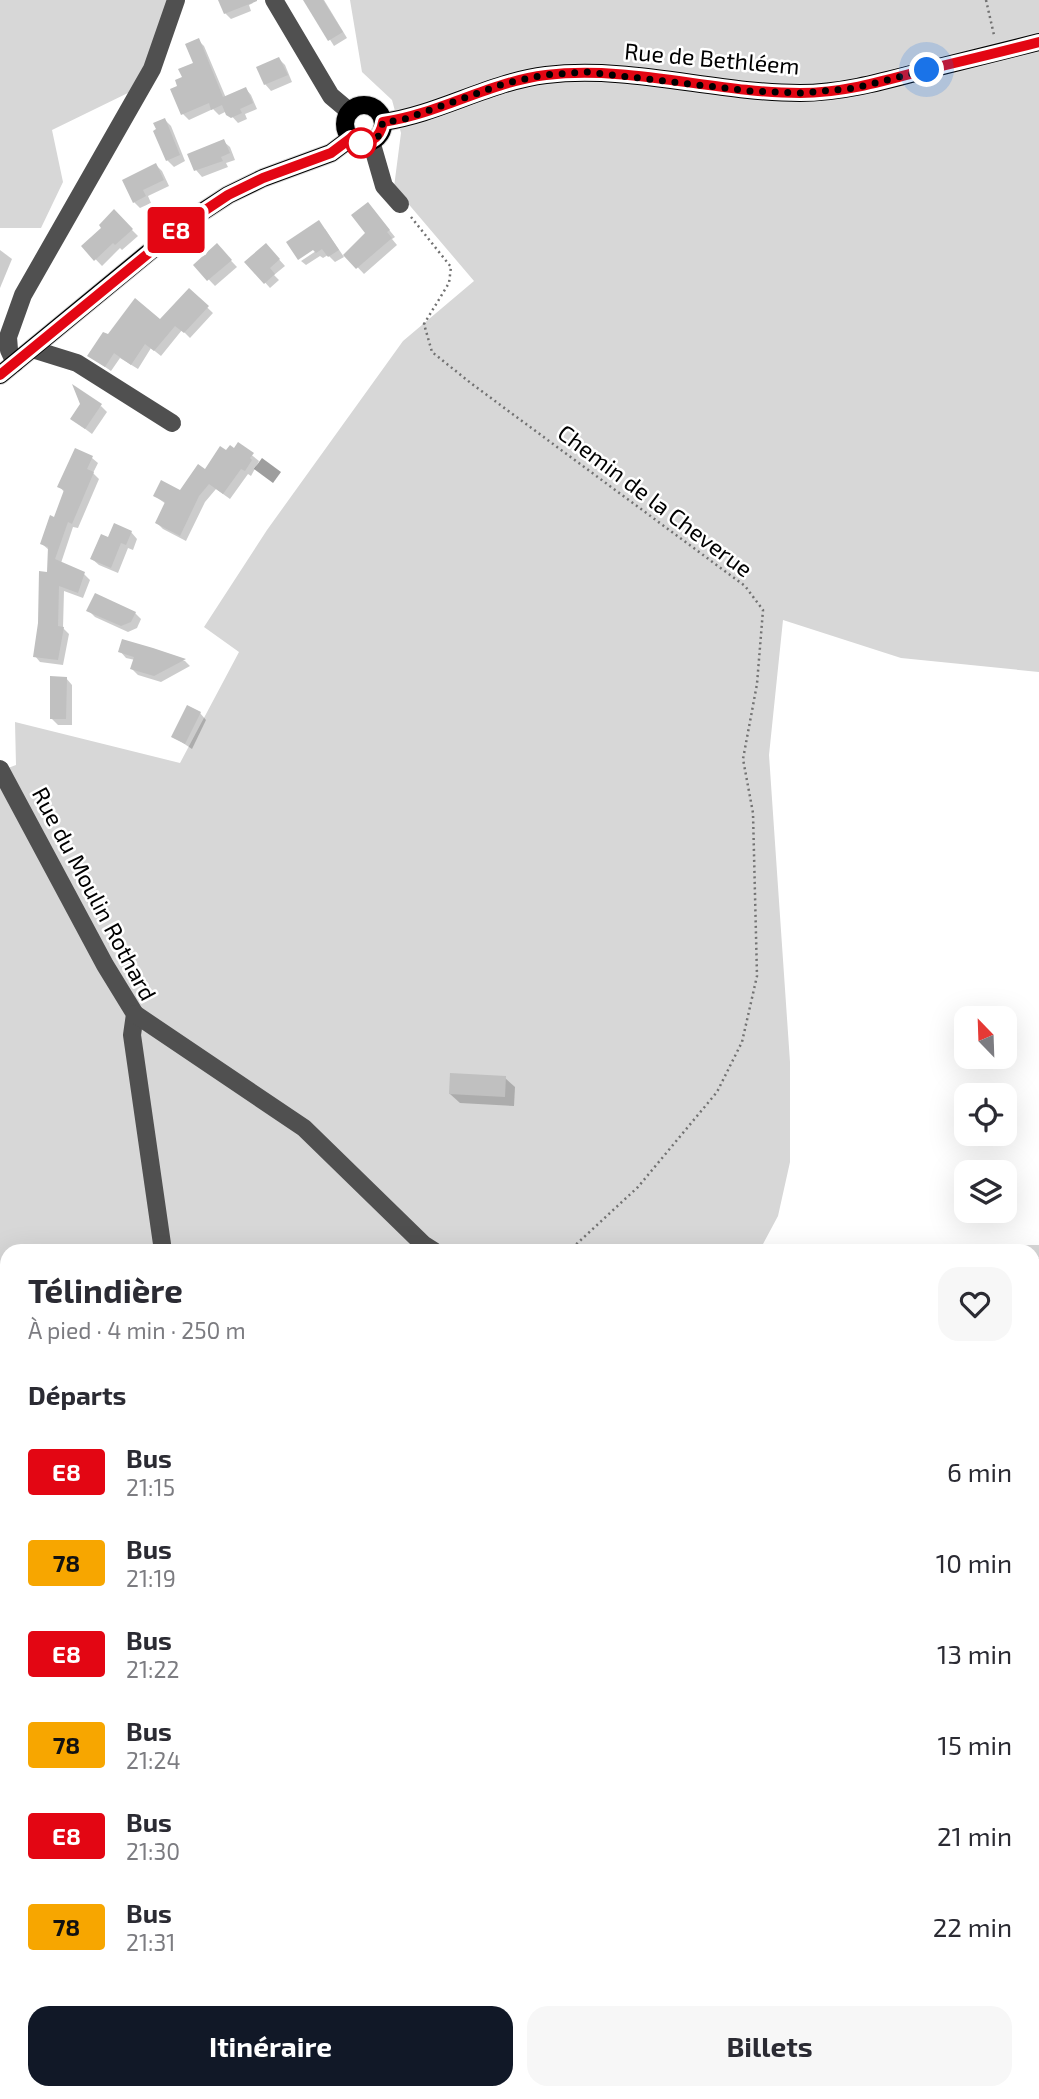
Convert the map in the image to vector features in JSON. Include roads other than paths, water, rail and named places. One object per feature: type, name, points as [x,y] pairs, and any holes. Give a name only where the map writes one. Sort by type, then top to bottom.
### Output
[{"type":"main road","name":"Rue de Bethléem","points":[[383,122],[402,120],[506,83],[544,75],[587,72],[750,91],[803,93],[855,88],[1039,42]]},
{"type":"main road","points":[[370,106],[380,114],[383,122],[378,137],[371,141],[358,142],[351,138],[345,124],[349,112],[355,108],[370,106]]},
{"type":"main road","points":[[0,375],[194,217],[240,189],[331,153],[351,138]]},
{"type":"street","points":[[15,363],[9,350],[8,337],[23,295],[152,69],[176,0]]},
{"type":"street","points":[[274,0],[331,96],[349,112]]},
{"type":"street","points":[[371,141],[384,186],[400,204]]},
{"type":"street","points":[[32,349],[77,363],[172,423]]},
{"type":"street","name":"Rue du Moulin Rothard","points":[[0,769],[135,1014],[132,1035],[162,1244]]},
{"type":"street","points":[[135,1014],[304,1128],[423,1244]]}]
